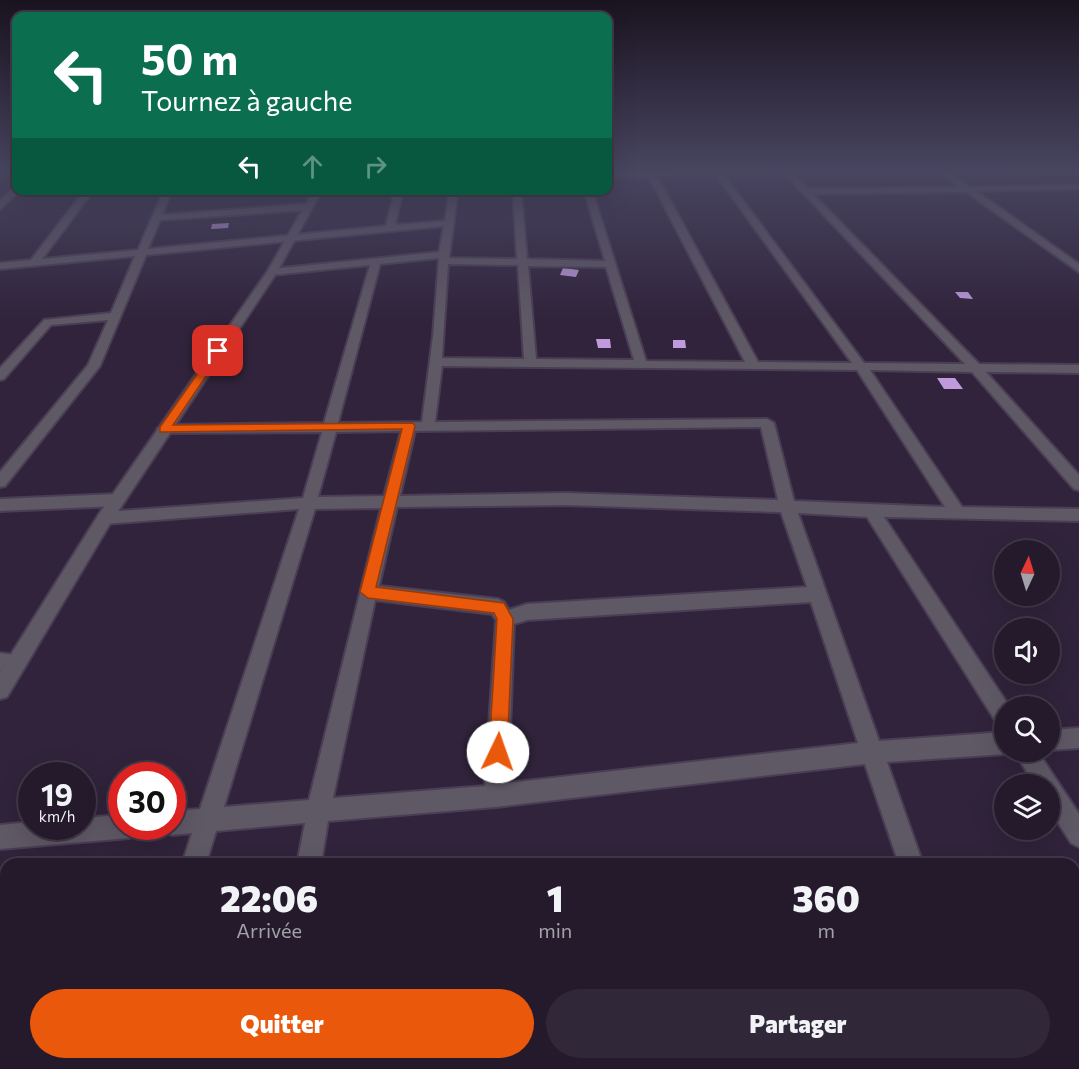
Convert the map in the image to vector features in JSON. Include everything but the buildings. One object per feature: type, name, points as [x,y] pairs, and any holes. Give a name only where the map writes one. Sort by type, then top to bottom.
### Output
[{"type":"street","points":[[34,263],[66,222]]},
{"type":"street","points":[[0,482],[94,366],[155,222]]},
{"type":"street","points":[[0,690],[8,662],[272,272],[298,222]]},
{"type":"street","points":[[390,228],[391,222]]},
{"type":"street","points":[[520,222],[530,362]]},
{"type":"street","points":[[597,222],[641,364]]},
{"type":"street","points":[[678,222],[754,366]]},
{"type":"street","points":[[755,222],[861,367],[958,513]]},
{"type":"street","points":[[833,222],[977,369],[1079,485]]},
{"type":"street","points":[[1014,222],[1079,269]]},
{"type":"street","points":[[0,266],[450,223],[444,258],[436,362],[419,426],[391,503],[368,592],[318,812],[310,858]]},
{"type":"street","points":[[272,272],[376,261],[444,258],[523,264],[610,264]]},
{"type":"street","points":[[196,858],[309,503],[376,261]]},
{"type":"street","points":[[0,376],[48,322],[116,316]]},
{"type":"street","points":[[436,362],[1079,369]]},
{"type":"street","points":[[164,429],[767,423],[788,508],[909,858]]},
{"type":"street","points":[[105,518],[309,503],[565,499],[728,503],[872,511],[1079,515]]},
{"type":"street","points":[[0,505],[117,500]]},
{"type":"street","points":[[872,511],[994,701]]},
{"type":"street","points":[[368,592],[498,607],[505,619],[496,796]]},
{"type":"street","points":[[505,619],[527,612],[819,594]]},
{"type":"street","points":[[1060,739],[1079,738]]},
{"type":"street","points":[[186,822],[496,796],[872,752],[994,744]]},
{"type":"street","points":[[1060,805],[1079,835]]},
{"type":"street","points":[[0,837],[108,828]]},
{"type":"route","points":[[218,351],[164,429],[409,426],[368,592],[498,607],[505,619],[498,752]]}]
